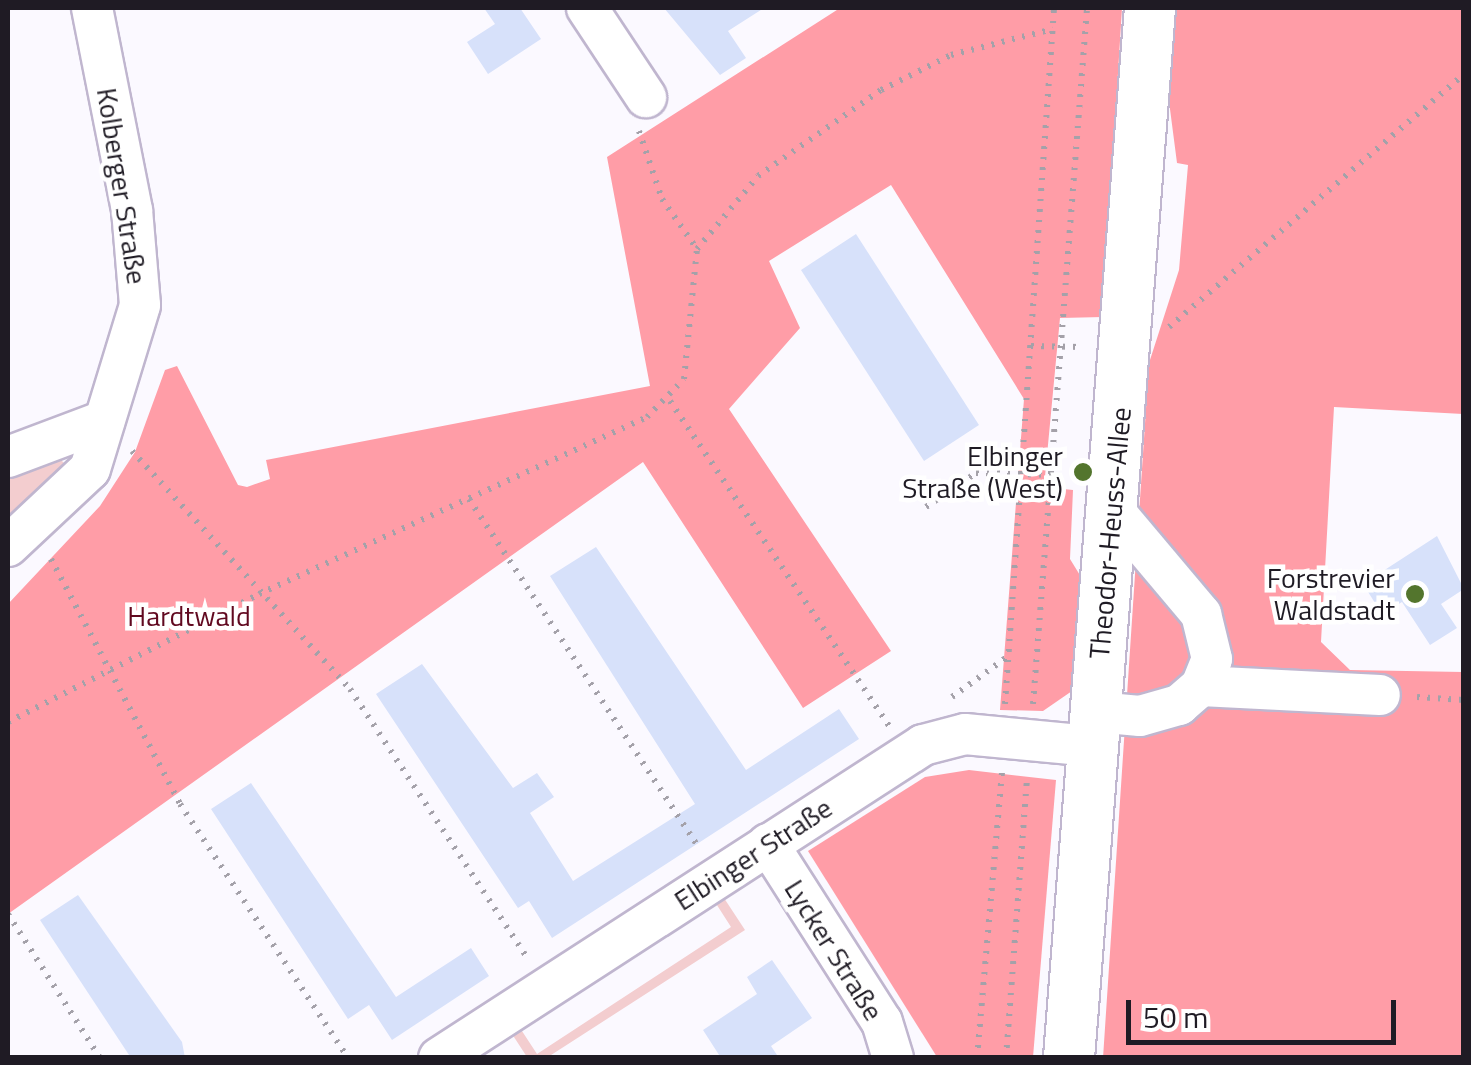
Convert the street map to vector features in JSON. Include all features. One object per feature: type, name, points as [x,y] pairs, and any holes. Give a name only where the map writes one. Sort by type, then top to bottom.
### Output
[{"type":"main road","name":"Theodor-Heuss-Allee","points":[[1069,1058],[1150,8]]},
{"type":"street","name":"Kolberger Straße","points":[[8,546],[90,469],[140,306],[132,210],[92,8]]},
{"type":"street","points":[[587,8],[646,98]]},
{"type":"street","points":[[8,458],[104,420]]},
{"type":"street","points":[[1110,506],[1201,614],[1212,659],[1201,686],[1380,695]]},
{"type":"street","name":"Elbinger Straße","points":[[446,1056],[908,753],[950,735],[1017,737],[1094,729],[1166,711],[1201,686]]},
{"type":"street","name":"Lycker Straße","points":[[768,844],[888,1040]]},
{"type":"path","points":[[1006,1058],[1017,737],[1008,656],[1054,8]]},
{"type":"path","points":[[977,1058],[1017,737],[1056,474],[1088,8]]},
{"type":"path","points":[[697,249],[758,176],[882,90],[951,55],[1053,28]]},
{"type":"path","points":[[1162,334],[1271,233],[1464,74]]},
{"type":"path","points":[[8,722],[259,594],[469,499],[670,401],[684,379],[697,249],[638,140],[646,98]]},
{"type":"path","points":[[670,401],[908,753]]},
{"type":"path","points":[[104,420],[259,594],[350,689],[547,987]]},
{"type":"path","points":[[926,507],[976,473],[1056,474]]},
{"type":"path","points":[[469,499],[718,876]]},
{"type":"path","points":[[50,558],[114,667],[180,804],[348,1058]]},
{"type":"path","points":[[934,710],[1008,656]]},
{"type":"path","points":[[1380,695],[1464,700]]},
{"type":"path","points":[[8,914],[100,1058]]},
{"type":"shaded area","points":[[59,458],[67,466],[8,530],[8,475]]},
{"type":"shaded area","points":[[724,898],[745,930],[548,1057],[527,1057],[512,1034],[520,1028],[537,1054],[731,927],[715,902]]},
{"type":"green space","name":"Hardtwald","points":[[840,8],[1122,8],[1103,317],[1060,318],[1044,487],[1073,490],[1070,559],[1086,585],[1072,691],[1043,711],[1000,710],[1024,399],[891,185],[769,261],[800,328],[729,409],[891,651],[803,708],[643,462],[8,914],[8,604],[100,506],[135,452],[165,370],[177,366],[238,485],[247,487],[270,479],[266,460],[650,386],[607,157]]},
{"type":"green space","points":[[1173,8],[1463,8],[1463,414],[1334,407],[1321,642],[1350,670],[1463,672],[1463,1057],[1103,1058],[1149,363],[1179,270],[1188,165],[1177,163],[1167,86]]},
{"type":"green space","points":[[969,770],[1056,780],[1033,1057],[937,1057],[808,851],[925,777]]},
{"type":"building","points":[[484,8],[520,8],[541,39],[488,74],[467,42],[495,24]]},
{"type":"building","points":[[664,8],[764,8],[728,31],[746,58],[720,75]]},
{"type":"building","points":[[856,234],[979,425],[924,461],[801,270]]},
{"type":"building","points":[[1437,536],[1464,589],[1441,604],[1457,628],[1430,645],[1402,602],[1382,614],[1363,584]]},
{"type":"building","points":[[596,547],[746,770],[839,709],[859,739],[552,938],[529,901],[518,908],[376,694],[422,664],[513,788],[537,773],[554,797],[530,813],[573,881],[695,804],[550,576]]},
{"type":"building","points":[[251,783],[396,997],[471,948],[489,976],[392,1040],[369,1005],[348,1019],[211,809]]},
{"type":"building","points":[[78,895],[182,1042],[185,1058],[131,1058],[40,920]]},
{"type":"building","points":[[772,960],[812,1018],[771,1046],[779,1058],[721,1058],[703,1030],[757,994],[747,977]]},
{"type":"place","name":"Elbinger Straße (West)","points":[[1083,472]]},
{"type":"place","name":"Forstrevier Waldstadt","points":[[1415,594]]}]
